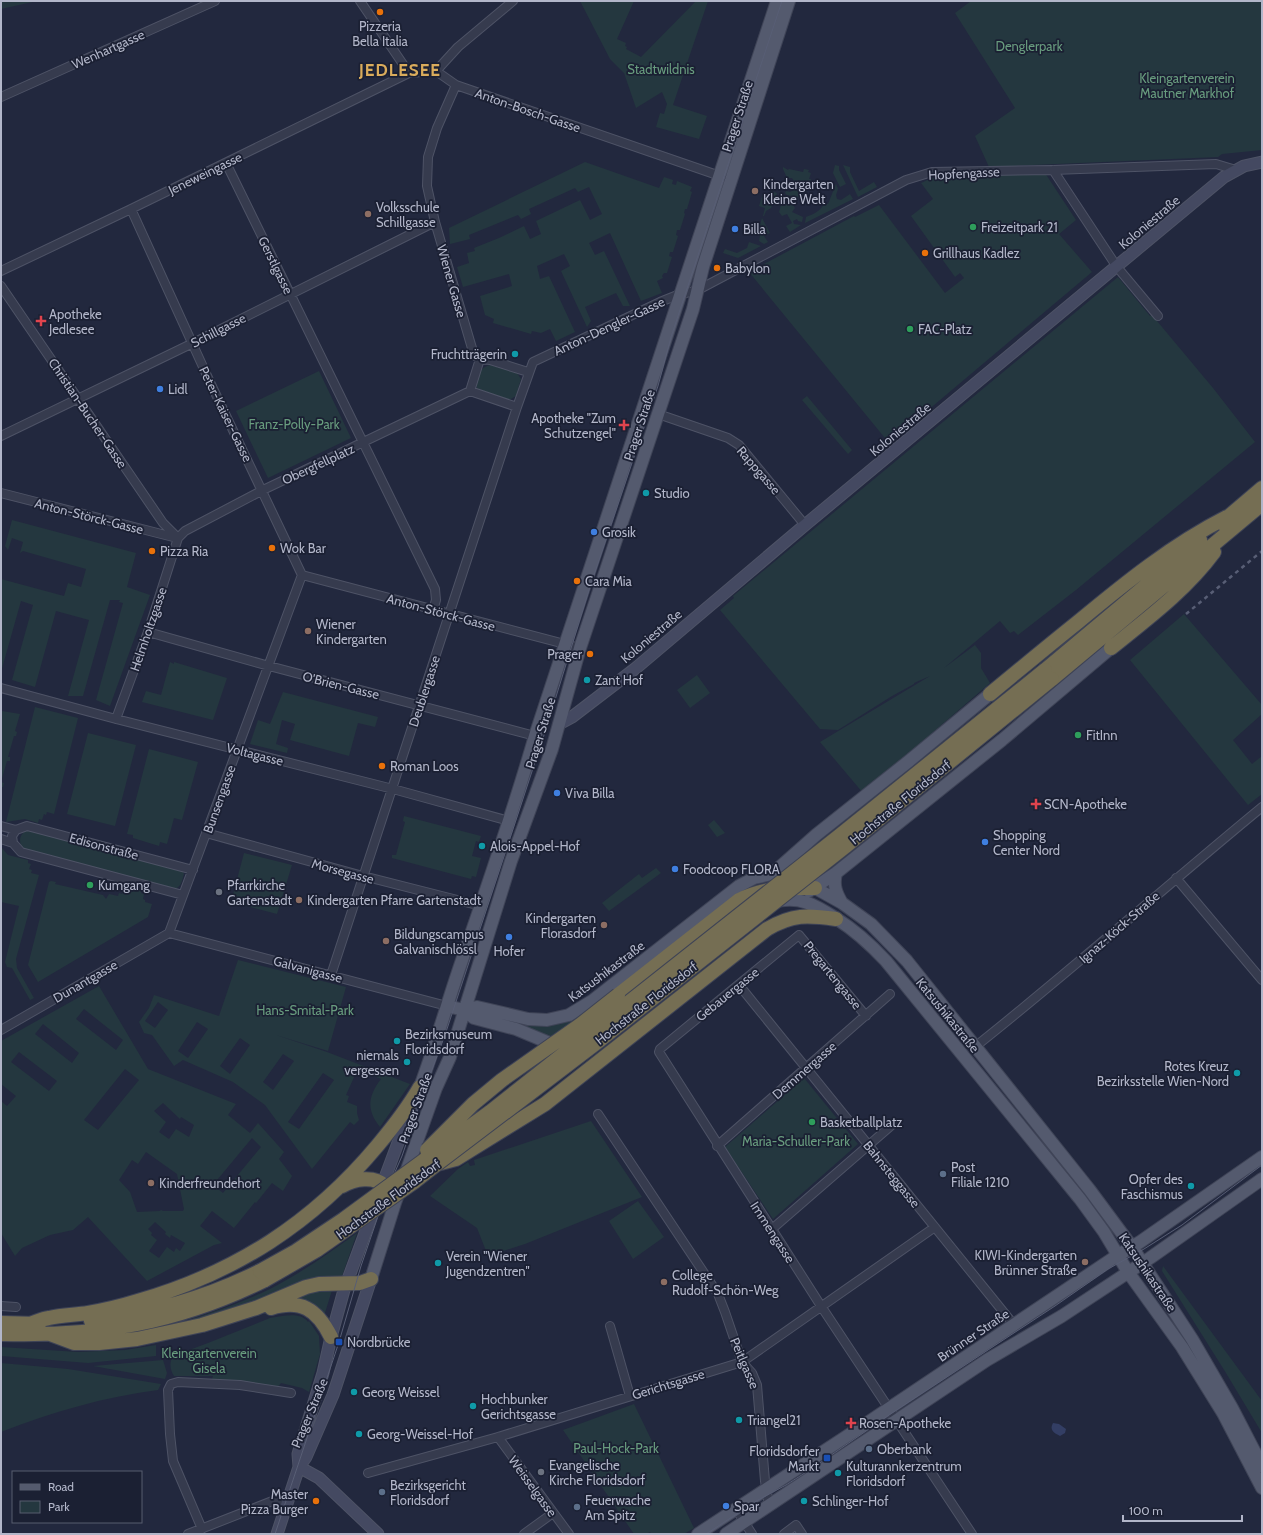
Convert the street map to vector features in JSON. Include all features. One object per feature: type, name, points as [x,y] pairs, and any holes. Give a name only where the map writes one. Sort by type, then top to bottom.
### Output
[{"type":"highway","points":[[1048,675],[1229,523],[1262,488]]},
{"type":"highway","points":[[990,694],[1150,564],[1199,532],[1229,523],[1262,504]]},
{"type":"highway","points":[[1111,648],[1168,600],[1210,558],[1229,523]]},
{"type":"highway","name":"Hochstraße Floridsdorf","points":[[219,1295],[265,1280],[317,1250],[437,1164],[562,1070],[809,875],[1048,675]]},
{"type":"highway","name":"Hochstraße Floridsdorf","points":[[219,1295],[296,1251],[344,1219],[490,1112],[1048,675]]},
{"type":"highway","points":[[407,1173],[428,1148],[488,1091],[515,1070],[580,1025],[739,900],[764,890],[815,888]]},
{"type":"highway","points":[[437,1164],[456,1159],[536,1110],[610,1054],[767,929],[782,921],[795,917],[812,916],[836,919]]},
{"type":"highway","points":[[335,1191],[364,1161],[397,1122],[413,1100],[420,1087]]},
{"type":"highway","points":[[29,1324],[48,1318],[89,1313],[119,1306],[164,1294],[195,1282],[256,1252],[289,1229],[347,1183],[364,1179],[380,1182],[386,1187],[395,1203]]},
{"type":"highway","points":[[50,1334],[74,1343],[119,1342],[202,1325],[256,1308],[306,1287],[319,1284],[366,1282],[371,1279]]},
{"type":"highway","points":[[1,1323],[29,1324],[91,1321],[131,1315],[219,1295]]},
{"type":"highway","points":[[1,1334],[94,1332],[134,1325],[176,1315],[219,1295]]},
{"type":"highway","points":[[256,1308],[270,1308],[280,1305],[294,1305],[302,1307],[318,1315],[331,1336]]},
{"type":"main road","name":"Prager Straße","points":[[420,1087],[509,822],[535,736],[777,1]]},
{"type":"main road","name":"Prager Straße","points":[[371,1279],[395,1203],[436,1088],[450,1057],[516,847],[552,749],[580,648],[694,306],[696,291],[789,1]]},
{"type":"main road","points":[[644,406],[658,414]]},
{"type":"main road","points":[[815,888],[825,879],[836,873],[1020,726],[1049,699],[1111,648]]},
{"type":"main road","points":[[772,874],[789,860],[797,850],[802,848],[990,694]]},
{"type":"main road","points":[[535,736],[550,726],[559,724]]},
{"type":"main road","points":[[794,890],[796,864],[802,848]]},
{"type":"main road","points":[[836,873],[834,883],[835,890],[842,903]]},
{"type":"main road","name":"Katsushikastraße","points":[[464,1010],[477,1007],[537,1020],[554,1019],[569,1015],[592,1001],[739,886],[754,878],[772,874],[784,874],[794,890],[810,904],[821,908],[858,933],[886,961],[1048,1162],[1080,1199],[1104,1232],[1128,1272],[1182,1347],[1223,1414],[1262,1488]]},
{"type":"main road","name":"Katsushikastraße","points":[[815,888],[842,903],[871,924],[907,961],[1089,1189],[1132,1247],[1192,1339],[1232,1408],[1262,1466]]},
{"type":"main road","name":"Katsushikastraße","points":[[464,1010],[474,1018],[516,1029],[558,1047],[570,1047],[581,1044],[598,1034],[751,913],[794,890]]},
{"type":"main road","points":[[447,1006],[464,1010]]},
{"type":"main road","points":[[963,1056],[976,1046]]},
{"type":"main road","name":"Brünner Straße","points":[[698,1534],[1132,1247],[1262,1157]]},
{"type":"main road","points":[[726,1534],[987,1360],[1062,1316],[1142,1263],[1262,1179]]},
{"type":"street","name":"Wenhartgasse","points":[[1,97],[215,1]]},
{"type":"street","points":[[360,1],[409,73],[436,71],[458,47],[513,1]]},
{"type":"street","name":"Anton-Bosch-Gasse","points":[[436,71],[456,85],[732,179]]},
{"type":"street","name":"Jeneweingasse","points":[[1,271],[409,73]]},
{"type":"street","name":"Wiener Gasse","points":[[456,85],[437,128],[428,157],[427,186],[435,222],[474,355],[480,359]]},
{"type":"street","name":"Gerstlgasse","points":[[226,162],[327,368]]},
{"type":"street","name":"Koloniestraße","points":[[559,724],[572,717],[636,668],[805,525],[1117,268],[1224,177],[1244,166],[1262,162]]},
{"type":"street","name":"Hopfengasse","points":[[696,291],[906,180],[932,172],[1053,170],[1216,164],[1236,170]]},
{"type":"street","points":[[1053,170],[1117,268],[1158,316]]},
{"type":"street","name":"Peter-Kaiser-Gasse","points":[[131,209],[228,421],[263,490],[302,575]]},
{"type":"street","name":"Schillgasse","points":[[1,436],[193,343],[435,222]]},
{"type":"street","name":"Christian-Bucher-Gasse","points":[[1,286],[162,523],[178,538]]},
{"type":"street","name":"Anton-Dengler-Gasse","points":[[528,372],[533,362],[656,303],[680,294],[696,291]]},
{"type":"street","points":[[470,391],[480,359],[490,360],[528,372]]},
{"type":"street","name":"Obergfellplatz","points":[[263,490],[364,442],[327,368]]},
{"type":"street","name":"Deublergasse","points":[[331,975],[528,372]]},
{"type":"street","points":[[433,610],[436,600],[435,589],[364,442],[470,391],[517,407]]},
{"type":"street","name":"Rappgasse","points":[[658,414],[728,438],[739,445],[805,525]]},
{"type":"street","points":[[178,538],[185,531],[263,490]]},
{"type":"street","name":"Anton-Störck-Gasse","points":[[1,493],[178,538]]},
{"type":"street","name":"Helmholtzgasse","points":[[116,719],[148,632],[178,538]]},
{"type":"street","name":"Anton-Störck-Gasse","points":[[302,575],[580,648]]},
{"type":"street","name":"Bunsengasse","points":[[169,933],[302,575]]},
{"type":"street","name":"O'Brien-Gasse","points":[[148,632],[269,666],[535,736]]},
{"type":"street","name":"Voltagasse","points":[[1,688],[116,719],[393,789],[509,822]]},
{"type":"street","points":[[990,694],[998,698],[1018,719],[1020,726]]},
{"type":"street","name":"Ignaz-Köck-Straße","points":[[976,1046],[1110,936],[1176,878],[1262,807]]},
{"type":"street","name":"Edisonstraße","points":[[1,826],[16,830],[27,826],[193,870]]},
{"type":"street","points":[[13,843],[12,836],[16,830]]},
{"type":"street","name":"Morsegasse","points":[[206,833],[363,876],[481,906]]},
{"type":"street","name":"Edisonstraße","points":[[1,839],[13,843],[21,852],[183,894]]},
{"type":"street","points":[[1176,878],[1262,980]]},
{"type":"street","name":"Galvanigasse","points":[[169,933],[447,1006]]},
{"type":"street","name":"Dunantgasse","points":[[1,1030],[169,933]]},
{"type":"street","name":"Gebauergasse","points":[[659,1055],[660,1049],[799,934]]},
{"type":"street","name":"Pregartengasse","points":[[799,934],[866,1016]]},
{"type":"street","name":"Bahnsteggasse","points":[[739,985],[1014,1325]]},
{"type":"street","name":"Demmergasse","points":[[717,1146],[890,994]]},
{"type":"street","name":"Immengasse","points":[[659,1055],[896,1421],[972,1534]]},
{"type":"street","name":"Prager Straße","points":[[300,1467],[298,1454],[323,1373],[331,1336],[347,1283],[398,1140],[420,1087]]},
{"type":"street","name":"Peitlgasse","points":[[598,1114],[718,1294],[742,1362],[752,1373],[757,1385],[766,1489],[769,1505]]},
{"type":"street","points":[[772,1229],[893,1124]]},
{"type":"street","name":"Gerichtsgasse","points":[[368,1473],[498,1437],[742,1362],[936,1227]]},
{"type":"street","name":"Prager Straße","points":[[277,1534],[300,1467],[306,1457],[333,1395],[354,1335],[371,1279]]},
{"type":"street","points":[[1,1306],[16,1307]]},
{"type":"street","points":[[610,1326],[630,1396]]},
{"type":"street","points":[[202,1529],[173,1462],[168,1390],[171,1384],[178,1382],[240,1385],[292,1393]]},
{"type":"street","name":"Weisselgasse","points":[[498,1437],[569,1534]]},
{"type":"street","points":[[300,1467],[319,1478],[378,1534]]},
{"type":"street","points":[[188,1534],[275,1500],[287,1504]]},
{"type":"street","points":[[736,1509],[752,1534]]},
{"type":"street","points":[[524,1534],[553,1513]]},
{"type":"street","points":[[784,1534],[796,1525],[802,1534]]},
{"type":"green space","points":[[1,1],[37,1],[1,9]]},
{"type":"green space","name":"Stadtwildnis","points":[[580,1],[634,1],[617,39],[626,43],[626,49],[641,57],[696,1],[708,1],[673,105],[707,116],[699,139],[656,127],[660,113],[664,114],[667,104],[662,92],[636,108],[624,73],[610,59]]},
{"type":"green space","name":"Kleingartenverein Mautner Markhof","points":[[971,1],[1262,1],[1262,150],[1222,154],[1218,157],[989,167],[975,136],[1015,108],[955,13]]},
{"type":"green space","points":[[585,162],[659,188],[664,177],[673,180],[672,184],[676,185],[677,181],[692,187],[690,191],[692,192],[687,209],[685,209],[680,230],[677,230],[676,235],[678,236],[673,252],[670,252],[669,256],[672,257],[667,273],[664,273],[662,276],[663,278],[657,281],[662,293],[641,301],[610,233],[589,243],[595,255],[604,251],[630,306],[623,306],[616,293],[585,307],[591,321],[587,327],[561,271],[570,266],[564,254],[537,266],[540,279],[549,276],[575,332],[556,341],[550,329],[541,333],[532,331],[531,334],[493,323],[494,319],[485,315],[480,296],[512,286],[509,274],[463,287],[457,267],[469,263],[467,253],[475,251],[474,248],[524,226],[530,239],[541,234],[536,221],[580,200],[590,220],[602,214],[589,187],[578,192],[575,188],[529,209],[531,214],[521,219],[518,215],[469,235],[470,239],[450,244],[449,228]]},
{"type":"green space","points":[[835,165],[839,166],[839,170],[846,184],[840,187],[833,173]]},
{"type":"green space","points":[[843,165],[850,167],[850,172],[859,191],[874,182],[877,187],[858,197]]},
{"type":"green space","points":[[783,167],[788,170],[803,172],[804,169],[809,170],[808,172],[811,173],[809,179],[811,179],[803,198],[787,195],[785,193],[786,191],[790,192],[794,190],[796,184],[792,178],[787,178]]},
{"type":"green space","name":"FAC-Platz","points":[[1045,173],[1076,220],[1059,234],[1092,272],[889,443],[749,272],[854,216],[855,217],[879,205],[945,293],[964,278],[960,273],[955,277],[911,216],[933,199],[921,183],[932,178]]},
{"type":"green space","points":[[836,184],[838,189],[836,195],[837,199],[841,200],[850,194],[853,199],[805,223],[806,217],[821,209],[824,204],[828,204]]},
{"type":"green space","points":[[771,191],[777,193],[771,208],[766,211],[763,216],[765,208],[759,206],[763,193],[770,195]]},
{"type":"green space","points":[[783,198],[794,201],[793,205],[795,208],[792,212],[803,217],[802,222],[798,221],[797,219],[793,221],[794,224],[801,225],[790,232],[786,226],[792,223],[787,214],[782,216],[779,212],[781,205],[785,206],[786,202],[782,201]]},
{"type":"green space","points":[[762,218],[770,233],[764,236],[768,242],[764,244],[759,241],[759,229],[757,229],[759,228]]},
{"type":"green space","points":[[749,242],[761,246],[738,258],[723,253],[725,249],[737,253],[747,248]]},
{"type":"green space","points":[[1118,277],[1213,388],[1255,442],[1076,590],[1018,635],[1014,631],[1010,633],[1000,621],[944,668],[975,645],[981,653],[981,668],[990,683],[863,793],[820,742],[930,676],[914,683],[838,730],[820,729],[720,610],[734,598],[733,596]]},
{"type":"green space","points":[[490,365],[517,373],[521,379],[516,396],[509,400],[477,388],[477,377],[483,368]]},
{"type":"green space","name":"Franz-Polly-Park","points":[[319,371],[351,438],[268,478],[236,411]]},
{"type":"green space","points":[[807,396],[852,450],[848,454],[802,400]]},
{"type":"green space","points":[[12,520],[136,553],[127,587],[150,595],[110,706],[96,700],[123,603],[119,602],[120,600],[110,600],[83,696],[68,696],[89,620],[56,611],[35,687],[12,680],[33,605],[21,601],[1,672],[1,579],[64,596],[68,583],[81,587],[86,569],[23,551],[20,553],[23,542],[12,538],[8,550],[5,546]]},
{"type":"green space","points":[[1184,614],[1262,705],[1262,714],[1233,740],[1252,764],[1262,756],[1262,794],[1248,805],[1130,660]]},
{"type":"green space","points":[[170,662],[227,678],[213,720],[142,702],[146,691],[161,695]]},
{"type":"green space","points":[[697,675],[710,693],[690,708],[677,690]]},
{"type":"green space","points":[[283,692],[378,717],[375,727],[358,723],[349,756],[290,740],[295,724],[282,720],[276,744],[288,748],[287,753],[250,744],[258,720],[270,724]]},
{"type":"green space","points":[[35,707],[78,718],[54,814],[47,812],[46,815],[44,814],[42,820],[39,819],[38,823],[25,819],[6,822]]},
{"type":"green space","points":[[2,711],[20,714],[15,731],[17,732],[16,736],[14,736],[8,757],[10,757],[10,761],[7,761],[1,782]]},
{"type":"green space","points":[[88,733],[136,745],[115,826],[67,814]]},
{"type":"green space","points":[[149,749],[198,762],[182,820],[174,818],[167,844],[160,842],[159,846],[133,838],[133,835],[127,834]]},
{"type":"green space","points":[[1,782],[4,783],[3,787],[1,787]]},
{"type":"green space","points":[[404,816],[481,836],[479,842],[476,841],[472,856],[481,858],[476,877],[472,876],[471,879],[392,858],[392,855],[396,855],[405,822],[403,821]]},
{"type":"green space","points":[[714,820],[725,833],[717,837],[708,825]]},
{"type":"green space","points":[[31,830],[182,870],[184,874],[182,881],[175,889],[27,850],[22,848],[20,839],[25,831]]},
{"type":"green space","points":[[1,847],[8,855],[28,860],[28,863],[31,864],[29,869],[32,870],[31,873],[39,875],[16,959],[17,968],[34,998],[30,1000],[12,968],[7,967],[5,962],[19,906],[1,902]]},
{"type":"green space","points":[[244,853],[292,865],[277,914],[231,902]]},
{"type":"green space","points":[[656,868],[661,873],[609,911],[602,903],[639,874],[642,878]]},
{"type":"green space","points":[[49,882],[56,882],[55,884],[103,895],[106,899],[109,894],[118,896],[119,893],[122,894],[124,889],[127,889],[127,886],[141,890],[141,893],[144,894],[143,899],[145,902],[152,904],[148,917],[38,982],[28,965]]},
{"type":"green space","name":"Hans-Smital-Park","points":[[238,960],[346,987],[328,1051],[276,1035],[327,1052],[410,1084],[380,1127],[372,1115],[370,1103],[373,1091],[381,1079],[359,1070],[357,1075],[355,1075],[346,1095],[349,1096],[347,1102],[357,1106],[359,1120],[354,1125],[350,1122],[312,1169],[265,1105],[233,1082],[183,1060],[174,1066],[152,1035],[144,1033],[139,1022],[149,1008],[154,995],[219,1016]],"holes":[[[158,1002],[168,1010],[155,1028],[145,1021]],[[197,1022],[208,1029],[188,1058],[178,1051]],[[240,1038],[250,1045],[230,1074],[220,1066]],[[283,1054],[294,1061],[273,1090],[263,1082]],[[323,1073],[334,1080],[299,1129],[288,1122]]]},
{"type":"green space","points":[[99,986],[148,1069],[236,1104],[228,1115],[250,1133],[258,1123],[284,1152],[279,1159],[292,1176],[283,1191],[272,1183],[234,1228],[212,1211],[200,1226],[222,1243],[214,1245],[147,1281],[88,1217],[73,1230],[50,1235],[22,1248],[15,1256],[1,1233],[1,1101],[7,1106],[16,1096],[1,1084],[1,1041]],"holes":[[[84,1009],[123,1040],[116,1050],[76,1019]],[[43,1024],[79,1053],[72,1063],[35,1034]],[[19,1052],[57,1081],[49,1091],[11,1062]],[[125,1069],[139,1080],[98,1130],[84,1120]],[[163,1103],[180,1119],[181,1117],[194,1125],[189,1137],[176,1129],[169,1139],[159,1132],[166,1122],[154,1111]],[[252,1138],[261,1147],[223,1193],[213,1185]],[[146,1152],[177,1174],[184,1209],[183,1211],[161,1210],[137,1212],[130,1192],[119,1180],[132,1160],[138,1164]],[[155,1222],[170,1238],[171,1235],[185,1243],[180,1251],[176,1248],[174,1252],[167,1247],[159,1258],[149,1251],[157,1240],[151,1235],[152,1233],[148,1229]]]},
{"type":"green space","points":[[482,1012],[524,1022],[583,1014],[549,1039]]},
{"type":"green space","name":"Maria-Schuller-Park","points":[[804,1078],[858,1144],[773,1219],[725,1147]]},
{"type":"green space","points":[[591,1121],[642,1197],[525,1244],[488,1256],[477,1228],[430,1196],[458,1169],[468,1162],[470,1166],[475,1165],[474,1160]]},
{"type":"green space","points":[[638,1201],[664,1237],[633,1259],[609,1221]]},
{"type":"green space","points":[[357,1233],[342,1276],[327,1277],[203,1320],[167,1326],[219,1310],[270,1289],[304,1270]]},
{"type":"green space","points":[[1163,1266],[1262,1401],[1262,1433],[1162,1271]]},
{"type":"green space","points":[[333,1287],[324,1316],[292,1298]]},
{"type":"green space","name":"Kleingartenverein Gisela","points":[[293,1315],[306,1319],[319,1336],[320,1354],[309,1392],[302,1388],[281,1383],[278,1387],[247,1382],[212,1379],[213,1376],[174,1376],[171,1369],[173,1356],[270,1318]]},
{"type":"green space","points":[[156,1345],[156,1356],[88,1363],[1,1356],[1,1347],[78,1352],[125,1350]]},
{"type":"green space","points":[[163,1360],[167,1373],[165,1379],[93,1366]]},
{"type":"green space","points":[[1,1363],[68,1369],[161,1384],[158,1390],[78,1406],[1,1432]]},
{"type":"green space","name":"Paul-Hock-Park","points":[[634,1404],[694,1528],[684,1534],[652,1534],[650,1532],[646,1534],[634,1534],[563,1430]]},
{"type":"water","points":[[1053,1423],[1059,1424],[1066,1429],[1065,1433],[1060,1436],[1054,1432],[1052,1429]]},
{"type":"tram line","points":[[275,1534],[339,1342],[361,1266],[387,1190],[402,1156],[446,1032],[546,729],[590,587],[658,386],[671,337],[782,1]]},
{"type":"tram line","points":[[706,1534],[758,1500],[786,1485],[814,1467],[892,1413],[1055,1306],[1108,1269],[1144,1249],[1182,1225],[1262,1165]]},
{"type":"railway","points":[[1186,614],[1262,551]]},
{"type":"place","name":"Pizzeria Bella Italia","points":[[380,12]]},
{"type":"place","name":"Kindergarten Kleine Welt","points":[[755,191]]},
{"type":"place","name":"Volksschule Schillgasse","points":[[368,214]]},
{"type":"place","name":"Freizeitpark 21","points":[[973,227]]},
{"type":"place","name":"Billa","points":[[735,229]]},
{"type":"place","name":"Grillhaus Kadlez","points":[[925,253]]},
{"type":"place","name":"Babylon","points":[[717,268]]},
{"type":"place","name":"Apotheke Jedlesee","points":[[41,321]]},
{"type":"place","name":"FAC-Platz","points":[[910,329]]},
{"type":"place","name":"Fruchtträgerin","points":[[515,354]]},
{"type":"place","name":"Lidl","points":[[160,389]]},
{"type":"place","name":"Apotheke \"Zum Schutzengel\"","points":[[624,425]]},
{"type":"place","name":"Studio","points":[[646,493]]},
{"type":"place","name":"Grosik","points":[[594,532]]},
{"type":"place","name":"Wok Bar","points":[[272,548]]},
{"type":"place","name":"Pizza Ria","points":[[152,551]]},
{"type":"place","name":"Cara Mia","points":[[577,581]]},
{"type":"place","name":"Wiener Kindergarten","points":[[308,631]]},
{"type":"place","name":"Prager","points":[[590,654]]},
{"type":"place","name":"Zant Hof","points":[[587,680]]},
{"type":"place","name":"FitInn","points":[[1078,735]]},
{"type":"place","name":"Roman Loos","points":[[382,766]]},
{"type":"place","name":"Viva Billa","points":[[557,793]]},
{"type":"place","name":"SCN-Apotheke","points":[[1036,804]]},
{"type":"place","name":"Shopping Center Nord","points":[[985,842]]},
{"type":"place","name":"Alois-Appel-Hof","points":[[482,846]]},
{"type":"place","name":"Foodcoop FLORA","points":[[675,869]]},
{"type":"place","name":"Kumgang","points":[[90,885]]},
{"type":"place","name":"Pfarrkirche Gartenstadt","points":[[219,892]]},
{"type":"place","name":"Kindergarten Pfarre Gartenstadt","points":[[299,900]]},
{"type":"place","name":"Kindergarten Florasdorf","points":[[604,925]]},
{"type":"place","name":"Hofer","points":[[509,937]]},
{"type":"place","name":"Bildungscampus Galvanischlössl","points":[[386,941]]},
{"type":"place","name":"Bezirksmuseum Floridsdorf","points":[[397,1041]]},
{"type":"place","name":"niemals vergessen","points":[[407,1062]]},
{"type":"place","name":"Rotes Kreuz Bezirksstelle Wien-Nord","points":[[1237,1073]]},
{"type":"place","name":"Basketballplatz","points":[[812,1122]]},
{"type":"place","name":"Post Filiale 1210","points":[[943,1174]]},
{"type":"place","name":"Kinderfreundehort","points":[[151,1183]]},
{"type":"place","name":"Opfer des Faschismus","points":[[1191,1186]]},
{"type":"place","name":"KIWI-Kindergarten Brünner Straße","points":[[1085,1262]]},
{"type":"place","name":"Verein \"Wiener Jugendzentren\"","points":[[438,1263]]},
{"type":"place","name":"College Rudolf-Schön-Weg","points":[[664,1282]]},
{"type":"place","name":"Nordbrücke","points":[[339,1342]]},
{"type":"place","name":"Georg Weissel","points":[[354,1392]]},
{"type":"place","name":"Hochbunker Gerichtsgasse","points":[[473,1406]]},
{"type":"place","name":"Triangel21","points":[[739,1420]]},
{"type":"place","name":"Rosen-Apotheke","points":[[851,1423]]},
{"type":"place","name":"Georg-Weissel-Hof","points":[[359,1434]]},
{"type":"place","name":"Oberbank","points":[[869,1449]]},
{"type":"place","name":"Floridsdorfer Markt","points":[[827,1458]]},
{"type":"place","name":"Evangelische Kirche Floridsdorf","points":[[541,1472]]},
{"type":"place","name":"Kulturannkerzentrum Floridsdorf","points":[[838,1473]]},
{"type":"place","name":"Bezirksgericht Floridsdorf","points":[[382,1492]]},
{"type":"place","name":"Master Pizza Burger","points":[[316,1501]]},
{"type":"place","name":"Schlinger-Hof","points":[[804,1501]]},
{"type":"place","name":"Spar","points":[[726,1506]]},
{"type":"place","name":"Feuerwache Am Spitz","points":[[577,1507]]},
{"type":"district","name":"JEDLESEE","points":[[400,70]]},
{"type":"park label","name":"Denglerpark","points":[[1029,46]]}]
